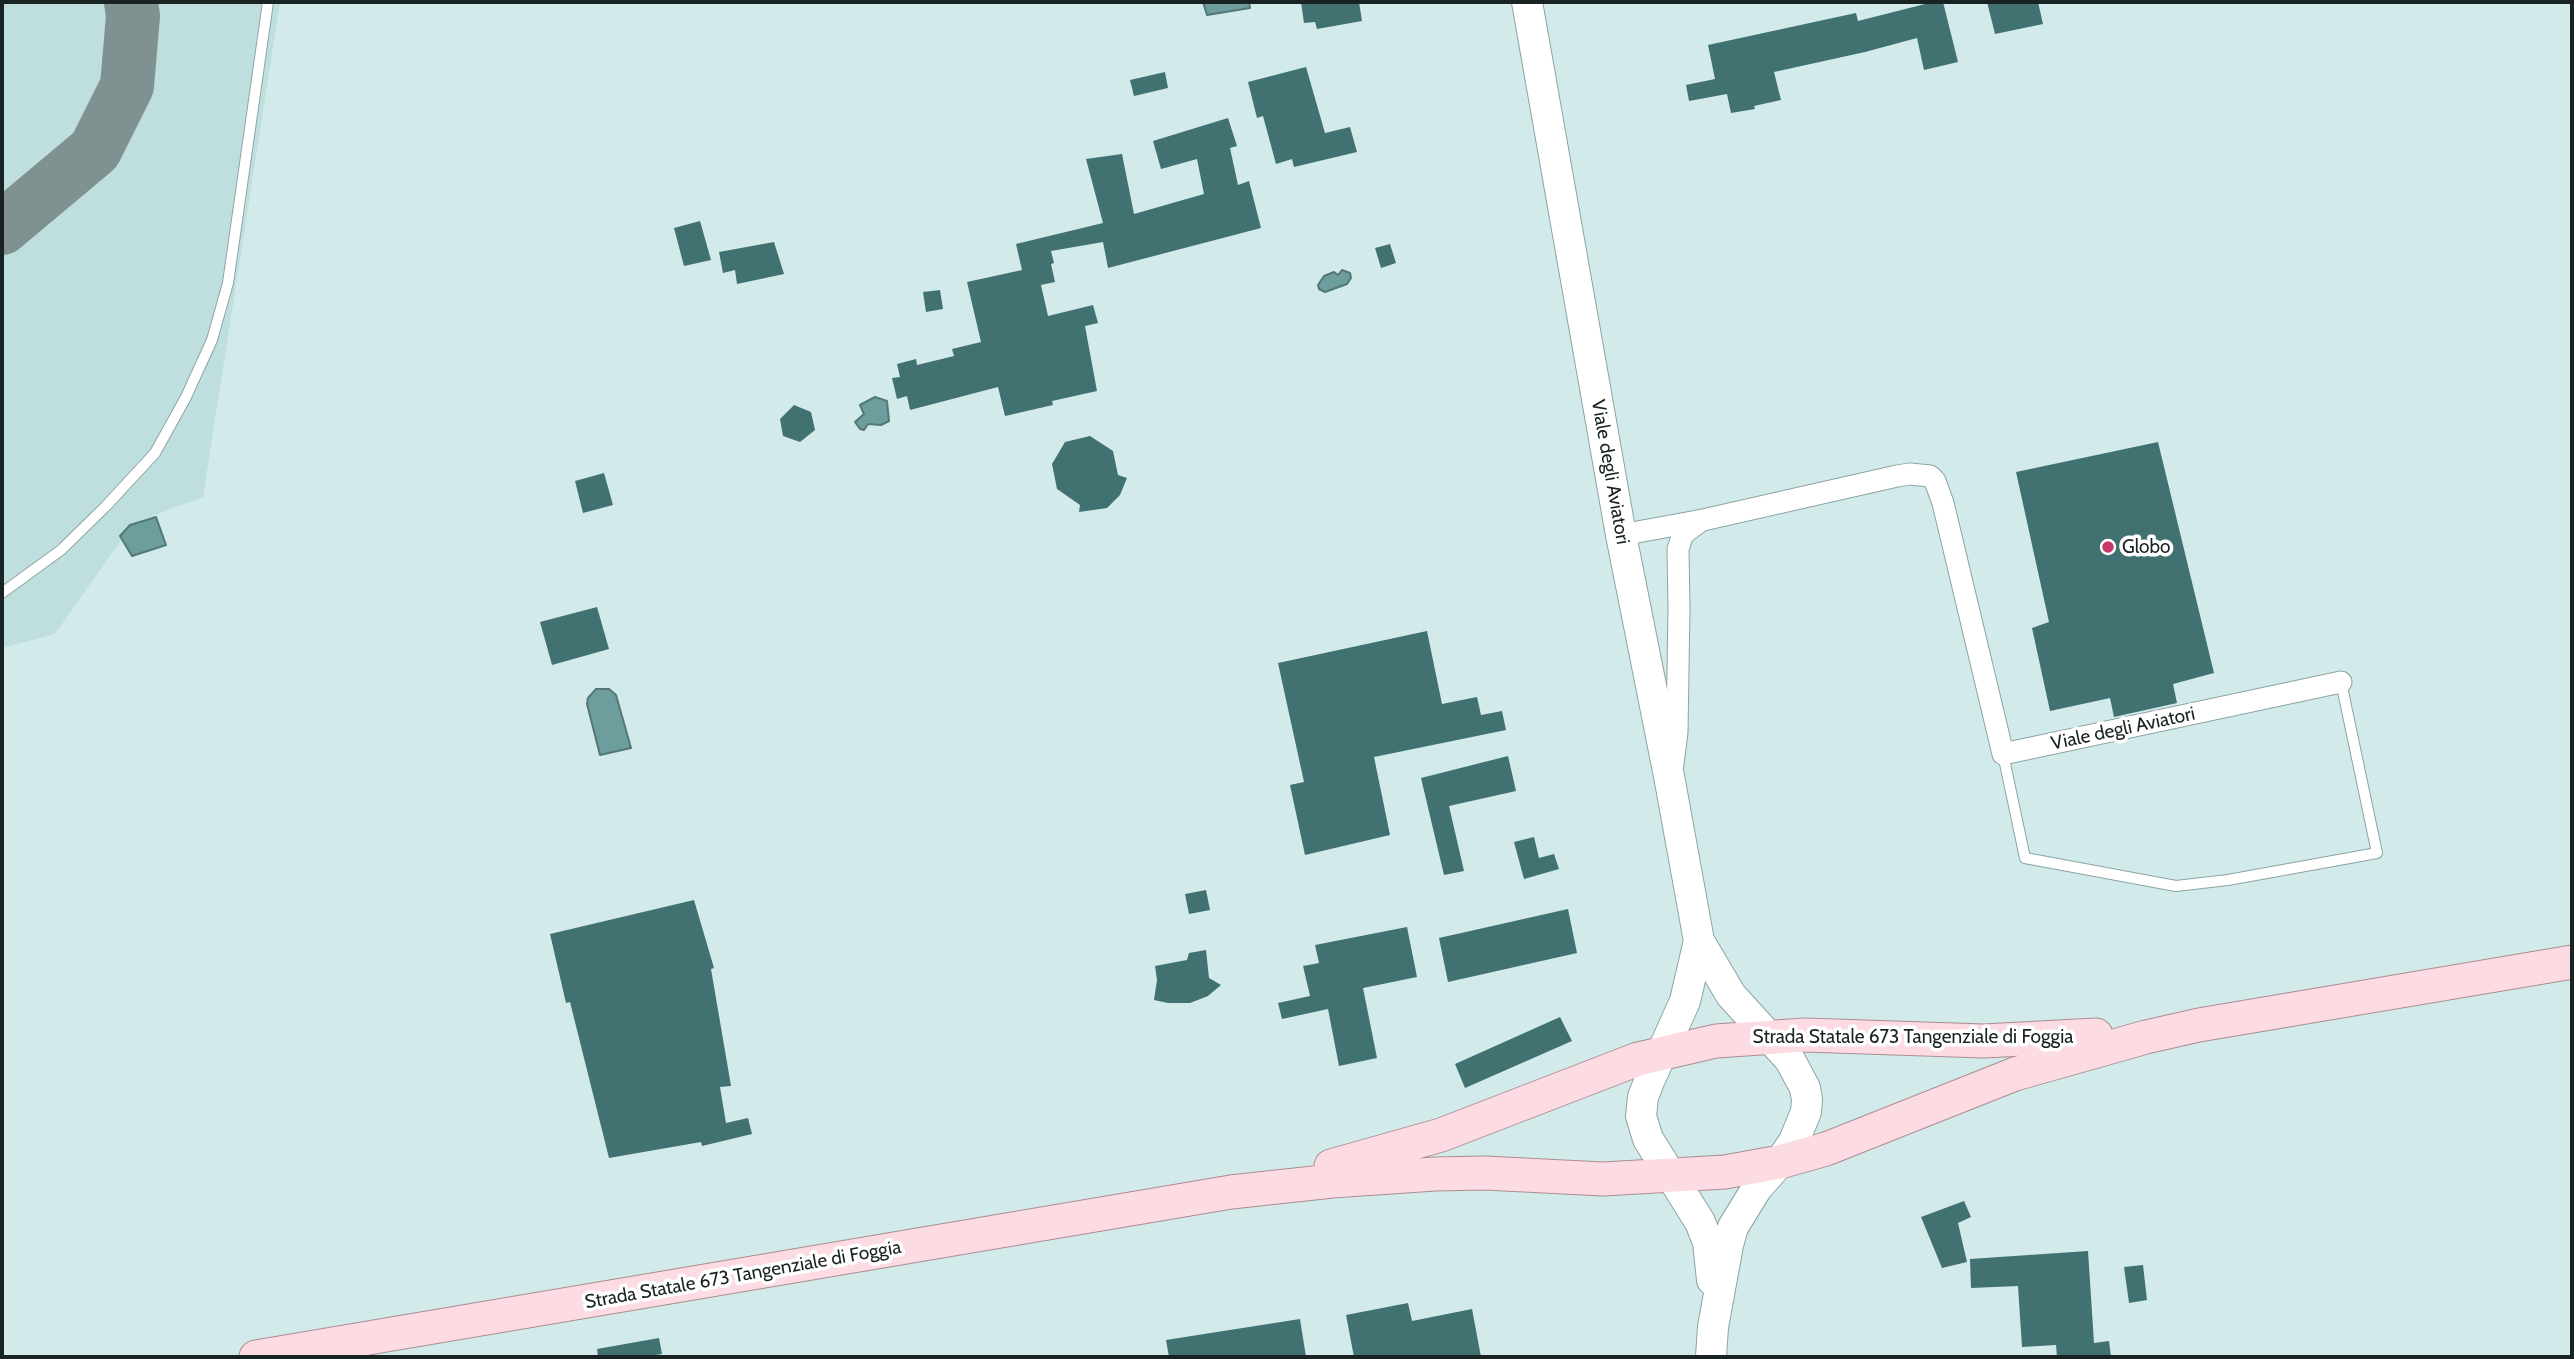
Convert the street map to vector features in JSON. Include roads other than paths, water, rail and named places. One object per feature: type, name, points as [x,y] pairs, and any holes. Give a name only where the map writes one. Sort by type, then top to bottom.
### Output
[{"type":"main road","name":"Viale degli Aviatori","points":[[1527,2],[1621,535],[1699,941],[1731,995],[1769,1036]]},
{"type":"main road","name":"Viale degli Aviatori","points":[[1662,1053],[1685,1001],[1699,941]]},
{"type":"main road","name":"Strada Statale 673 Tangenziale di Foggia","points":[[256,1357],[1231,1192],[1435,1174],[1485,1173],[1603,1179],[1726,1172],[1780,1162],[1851,1141],[2015,1074],[2094,1051],[2199,1025],[2572,962]]},
{"type":"main road","name":"Strada Statale 673 Tangenziale di Foggia","points":[[1231,1192],[1441,1135],[1526,1104],[1589,1076],[1662,1053],[1716,1041],[1769,1036],[1829,1035],[1955,1041],[2029,1040],[2199,1025]]},
{"type":"main road","points":[[1713,1327],[1733,1227],[1757,1188],[1780,1162],[1802,1126],[1807,1100],[1805,1088],[1799,1074],[1769,1036]]},
{"type":"main road","points":[[1662,1053],[1643,1097],[1641,1116],[1648,1139],[1700,1222],[1708,1242],[1713,1327],[1711,1357]]},
{"type":"street","points":[[1621,535],[1703,520],[1897,476],[1930,476],[1936,481],[1943,503],[2003,754]]},
{"type":"street","points":[[1669,776],[1677,732],[1678,549],[1683,534],[1703,520]]},
{"type":"street","name":"Viale degli Aviatori","points":[[2003,754],[2341,682]]},
{"type":"lane","points":[[2,593],[61,550],[155,453],[186,397],[212,340],[228,283],[268,2]]},
{"type":"lane","points":[[2003,754],[2025,858],[2176,886],[2228,880],[2377,853],[2341,682]]},
{"type":"place","name":"Globo","points":[[2108,547]]}]
